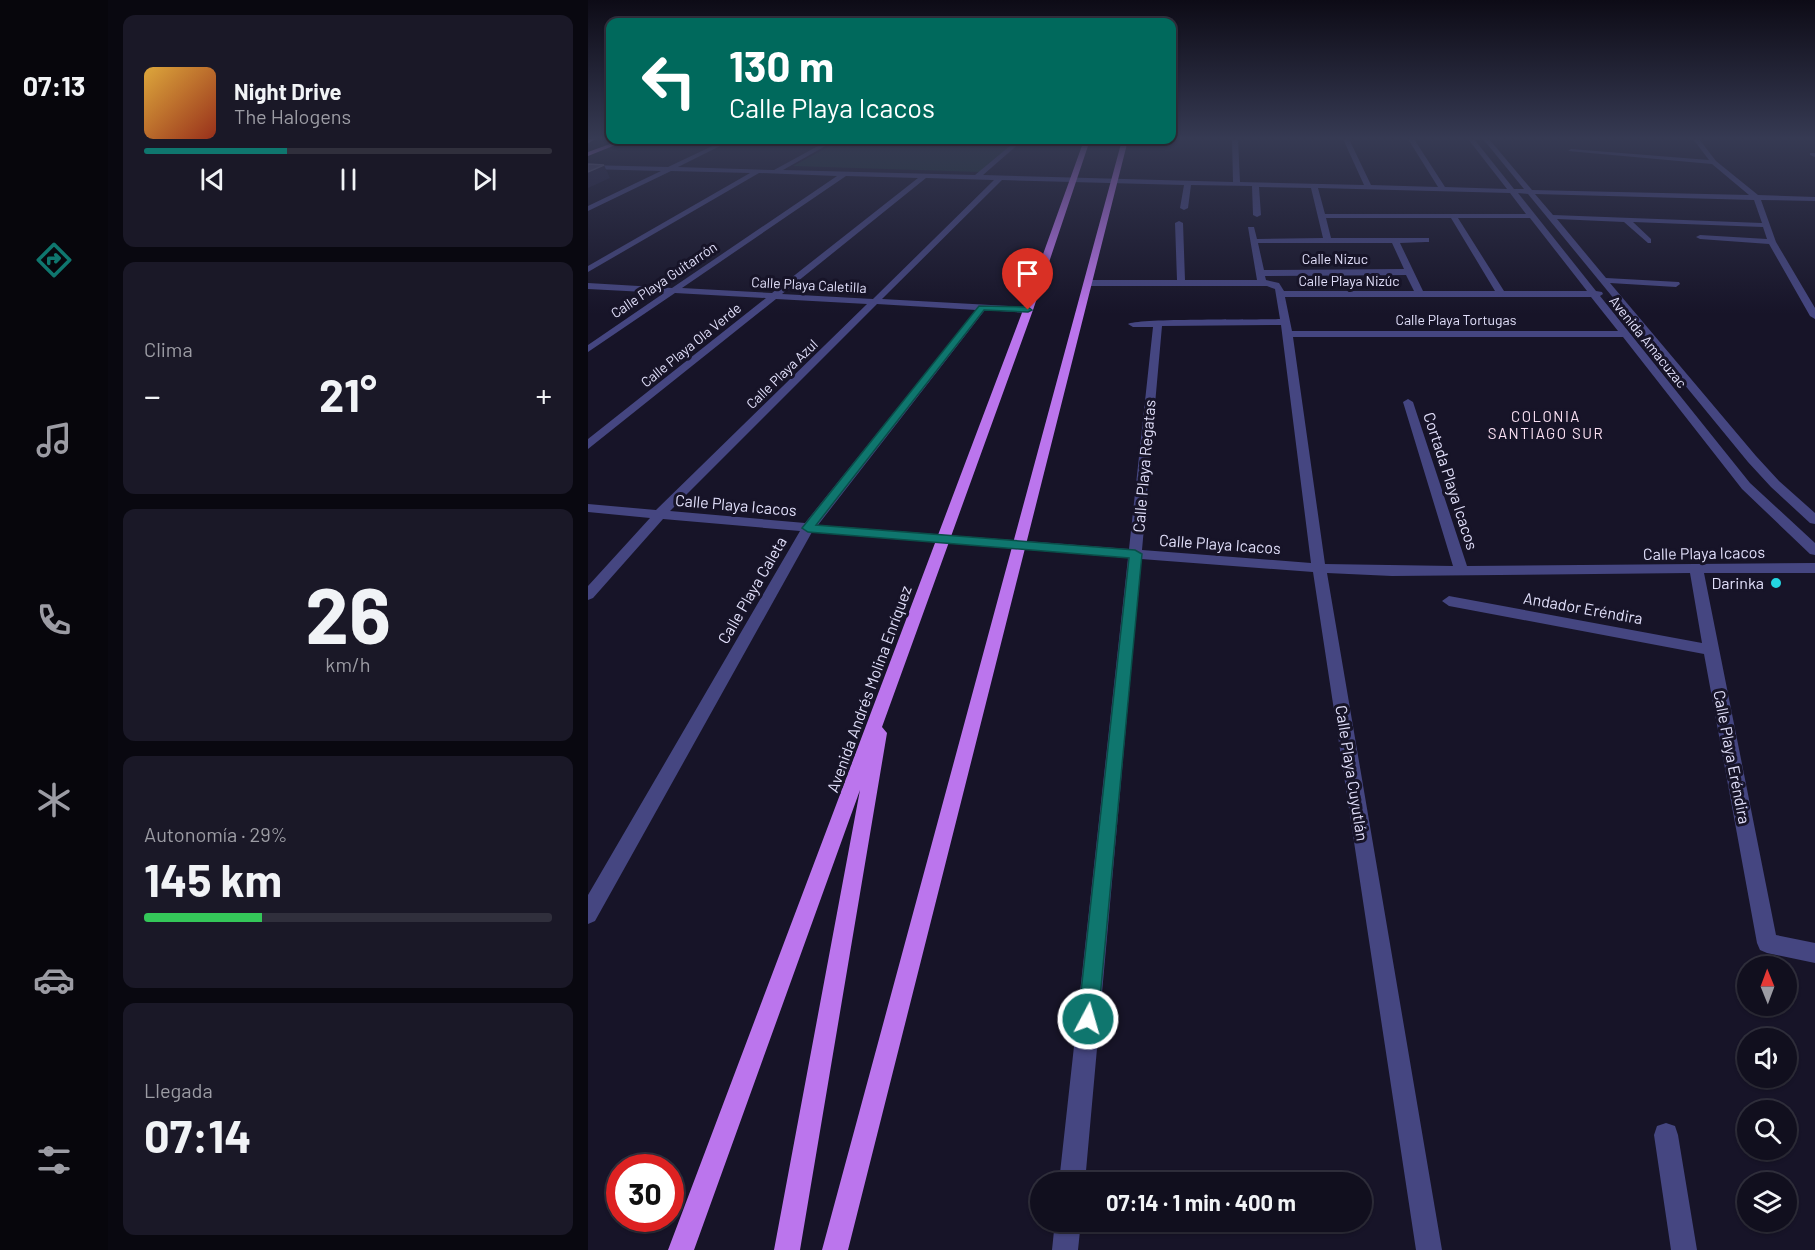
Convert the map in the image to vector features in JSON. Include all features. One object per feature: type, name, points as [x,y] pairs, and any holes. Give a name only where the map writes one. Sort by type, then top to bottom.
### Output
[{"type":"main road","name":"Avenida Andrés Molina Enríquez","points":[[681,1250],[1028,310],[1066,197]]},
{"type":"main road","points":[[835,1250],[1111,197]]},
{"type":"main road","points":[[787,1250],[886,695]]},
{"type":"street","points":[[588,209],[611,197]]},
{"type":"street","points":[[588,270],[713,197]]},
{"type":"street","name":"Calle Playa Guitarrón","points":[[588,349],[810,197]]},
{"type":"street","name":"Calle Playa Ola Verde","points":[[588,445],[897,197]]},
{"type":"street","name":"Calle Playa Azul","points":[[588,595],[659,515],[878,302],[981,197]]},
{"type":"street","points":[[1184,208],[1186,197]]},
{"type":"street","points":[[1256,197],[1257,215]]},
{"type":"street","points":[[1317,197],[1328,241]]},
{"type":"street","name":"Avenida Amacuzac","points":[[1517,197],[1746,486],[1815,551]]},
{"type":"street","name":"Avenida Amacuzac","points":[[1535,197],[1752,459],[1775,484],[1815,520]]},
{"type":"street","points":[[1735,197],[1815,199]]},
{"type":"street","points":[[1757,198],[1773,242],[1815,316]]},
{"type":"street","points":[[1322,216],[1533,216]]},
{"type":"street","points":[[1453,216],[1502,295]]},
{"type":"street","points":[[1551,217],[1766,225]]},
{"type":"street","points":[[1626,220],[1648,241]]},
{"type":"street","points":[[1179,223],[1181,283]]},
{"type":"street","points":[[1088,283],[1262,283],[1251,229]]},
{"type":"street","points":[[1700,237],[1773,242]]},
{"type":"street","points":[[1395,240],[1420,294]]},
{"type":"street","points":[[1253,241],[1426,240]]},
{"type":"street","name":"Calle Nizuc","points":[[1260,273],[1409,272]]},
{"type":"street","points":[[1604,280],[1676,284]]},
{"type":"street","name":"Calle Playa Nizúc","points":[[1262,283],[1276,285],[1281,294],[1616,294]]},
{"type":"street","name":"Calle Playa Caletilla","points":[[588,286],[1028,310]]},
{"type":"street","name":"Calle Playa Cuyutlán","points":[[1281,294],[1319,568],[1429,1250]]},
{"type":"street","name":"Calle Playa Caleta","points":[[588,914],[808,528],[982,308]]},
{"type":"street","name":"Calle Playa Regatas","points":[[1073,1172],[1158,323]]},
{"type":"street","name":"Calle Playa Tortugas","points":[[1133,324],[1624,334]]},
{"type":"street","name":"Cortada Playa Icacos","points":[[1408,402],[1462,571]]},
{"type":"street","name":"Calle Playa Icacos","points":[[588,508],[942,540],[1319,568],[1462,571],[1815,568]]},
{"type":"street","name":"Calle Playa Eréndira","points":[[1696,570],[1767,943],[1815,953]]},
{"type":"street","name":"Andador Eréndira","points":[[1449,601],[1711,650]]},
{"type":"street","points":[[1666,1135],[1684,1250]]},
{"type":"street","points":[[1065,1250],[1067,1232]]},
{"type":"place","name":"Darinka","points":[[1776,583]]},
{"type":"district","name":"COLONIA SANTIAGO SUR","points":[[1546,426]]},
{"type":"route","points":[[1028,310],[982,308],[808,528],[1135,554],[1088,1019]]}]
